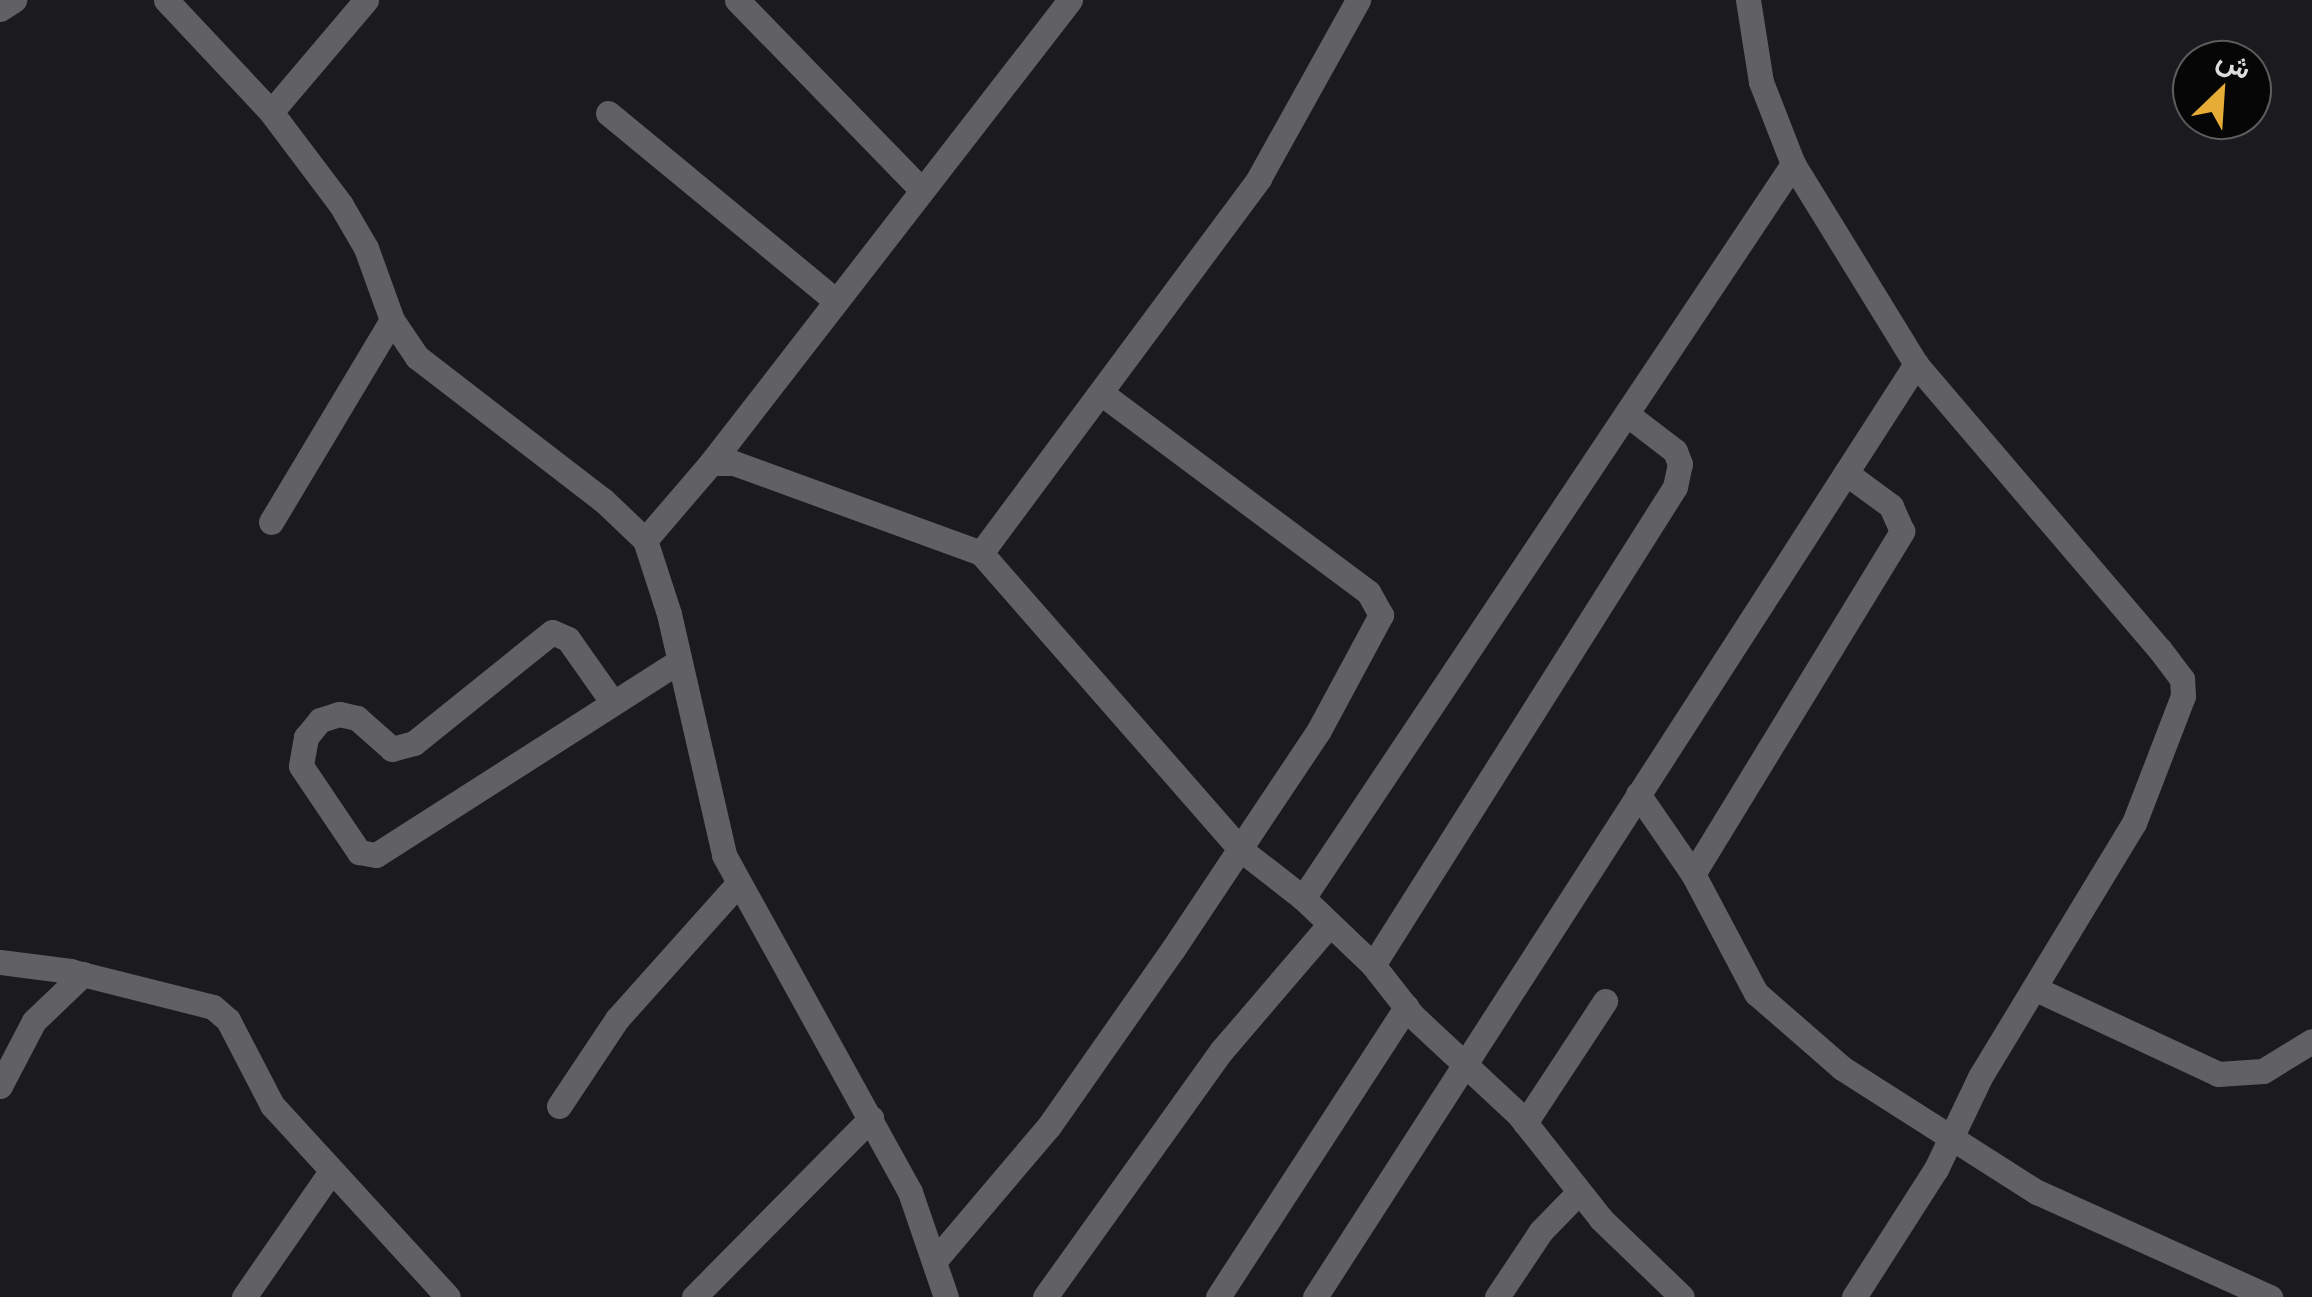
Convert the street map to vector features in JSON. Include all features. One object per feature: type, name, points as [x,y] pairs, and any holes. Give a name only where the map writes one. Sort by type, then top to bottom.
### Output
[{"type":"street","points":[[0,8],[14,0]]},
{"type":"street","points":[[166,0],[271,112],[342,205],[366,248],[392,320],[434,376],[604,500],[644,540],[679,660],[713,820],[737,885],[872,1118],[937,1258],[946,1297]]},
{"type":"street","points":[[271,112],[366,0]]},
{"type":"street","points":[[738,0],[920,187]]},
{"type":"street","points":[[644,540],[711,462],[920,187],[1070,0]]},
{"type":"street","points":[[981,553],[1104,395],[1296,121],[1358,0]]},
{"type":"street","points":[[1748,0],[1762,82],[1793,164],[1916,364],[2182,679],[2181,707],[2140,809],[1854,1297]]},
{"type":"street","points":[[608,112],[836,301]]},
{"type":"street","points":[[1303,898],[1793,164]]},
{"type":"street","points":[[271,522],[392,320]]},
{"type":"street","points":[[1315,1297],[1916,364]]},
{"type":"street","points":[[937,1258],[1049,1126],[1319,730],[1381,615],[1368,592],[1104,395]]},
{"type":"street","points":[[1373,965],[1675,487],[1680,464],[1675,451],[1628,415]]},
{"type":"street","points":[[711,462],[783,477],[981,553],[1240,848],[1303,898],[1373,965],[1406,1007],[1524,1122],[1579,1192],[1682,1297]]},
{"type":"street","points":[[1693,874],[1902,531],[1891,506],[1846,473]]},
{"type":"street","points":[[611,700],[568,639],[552,632],[414,743],[392,749],[358,718],[339,714],[320,720],[306,737],[301,766],[360,852],[376,856],[611,700],[679,660]]},
{"type":"street","points":[[1638,794],[1693,874],[1742,974],[1767,1005],[1842,1068],[1949,1140],[2037,1192],[2270,1297]]},
{"type":"street","points":[[559,1106],[617,1018],[737,885]]},
{"type":"street","points":[[1046,1297],[1222,1050],[1330,924]]},
{"type":"street","points":[[0,962],[83,974],[214,1007],[228,1020],[272,1105],[330,1173],[448,1297]]},
{"type":"street","points":[[0,1086],[34,1021],[83,974]]},
{"type":"street","points":[[2036,989],[2218,1074],[2264,1070],[2312,1040]]},
{"type":"street","points":[[1524,1122],[1605,1000]]},
{"type":"street","points":[[1218,1297],[1406,1007]]},
{"type":"street","points":[[694,1297],[872,1118]]},
{"type":"street","points":[[244,1297],[330,1173]]},
{"type":"street","points":[[1497,1297],[1541,1231],[1579,1192]]}]
